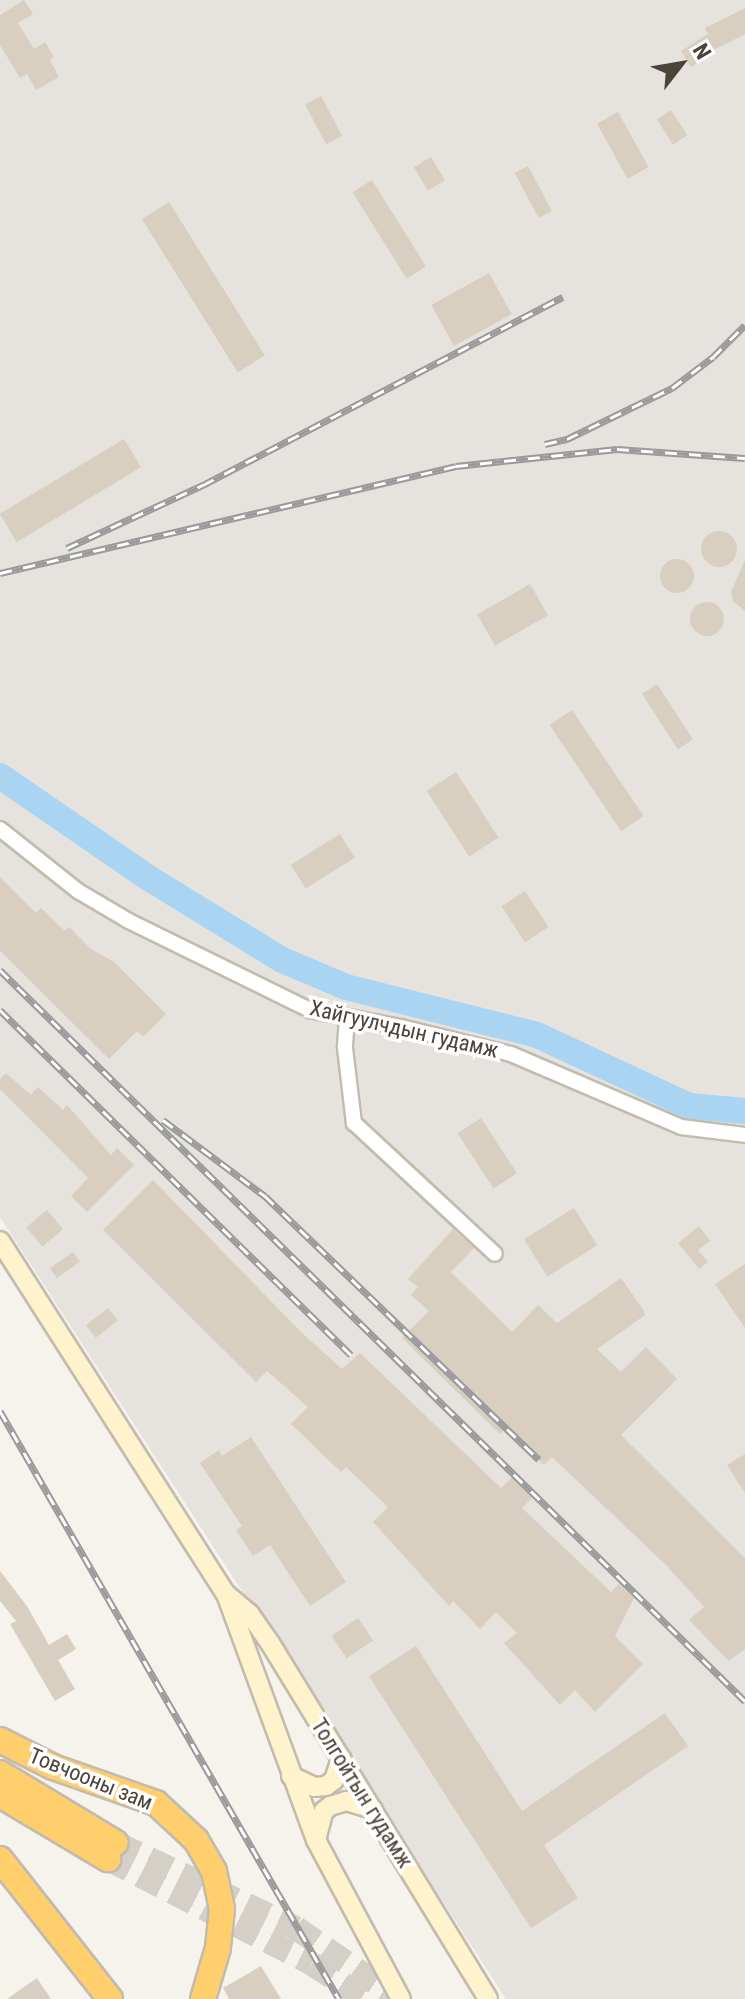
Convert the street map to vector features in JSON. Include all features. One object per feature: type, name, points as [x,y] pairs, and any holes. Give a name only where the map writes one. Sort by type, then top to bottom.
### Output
[{"type":"highway","name":"Товчооны зам","points":[[0,1740],[53,1767],[156,1803],[196,1840],[214,1871],[222,1909],[218,1948],[203,1999]]},
{"type":"highway","points":[[0,1773],[112,1851],[0,1795]]},
{"type":"highway","points":[[0,1859],[110,1999]]},
{"type":"main road","name":"Толгойтын гудамж","points":[[0,1241],[226,1594],[316,1840],[401,1999]]},
{"type":"main road","name":"Толгойтын гудамж","points":[[226,1594],[249,1613],[488,1999]]},
{"type":"main road","points":[[291,1776],[315,1787],[326,1786],[334,1780],[341,1758]]},
{"type":"main road","points":[[316,1840],[324,1811],[336,1803],[353,1802],[373,1809]]},
{"type":"street","name":"Хайгуулчдын гудамж","points":[[0,829],[78,891],[129,921],[310,1010],[511,1054],[681,1127],[745,1135]]},
{"type":"street","points":[[347,1017],[345,1048],[354,1123],[495,1254]]},
{"type":"shaded area","points":[[0,0],[745,0],[745,1999],[506,1999],[0,1217]]},
{"type":"building","points":[[24,0],[33,14],[18,23],[34,49],[45,42],[54,57],[50,60],[59,77],[36,90],[27,74],[20,78],[0,45],[0,15]]},
{"type":"building","points":[[745,8],[745,34],[702,56],[704,59],[691,67],[681,51],[708,34],[705,28]]},
{"type":"building","points":[[321,96],[342,136],[326,144],[305,104]]},
{"type":"building","points":[[671,110],[687,135],[673,144],[657,119]]},
{"type":"building","points":[[618,112],[649,167],[628,179],[597,124]]},
{"type":"building","points":[[431,157],[445,180],[428,190],[414,167]]},
{"type":"building","points":[[528,166],[552,211],[539,218],[515,173]]},
{"type":"building","points":[[372,180],[426,267],[407,279],[352,192]]},
{"type":"building","points":[[169,202],[265,355],[238,372],[142,219]]},
{"type":"building","points":[[489,273],[512,314],[454,346],[431,305]]},
{"type":"building","points":[[124,439],[141,467],[17,542],[0,514]]},
{"type":"building","points":[[719,531],[731,537],[737,549],[731,561],[719,567],[707,561],[701,549],[707,537]]},
{"type":"building","points":[[677,559],[689,564],[694,576],[689,588],[677,593],[665,588],[660,576],[665,564]]},
{"type":"building","points":[[745,560],[745,611],[733,601],[731,592]]},
{"type":"building","points":[[530,584],[548,615],[495,646],[477,614]]},
{"type":"building","points":[[707,602],[719,607],[724,619],[719,631],[707,636],[695,631],[690,619],[695,607]]},
{"type":"building","points":[[657,684],[693,739],[678,749],[642,694]]},
{"type":"building","points":[[572,710],[644,816],[621,831],[550,725]]},
{"type":"building","points":[[456,772],[498,837],[469,856],[427,791]]},
{"type":"building","points":[[340,834],[355,858],[306,888],[291,865]]},
{"type":"building","points":[[0,877],[36,913],[41,908],[65,931],[69,927],[91,949],[114,962],[166,1014],[143,1037],[137,1031],[109,1059],[0,951]]},
{"type":"building","points":[[525,891],[548,927],[525,942],[502,906]]},
{"type":"building","points":[[6,1073],[31,1095],[38,1087],[63,1110],[67,1105],[111,1155],[117,1148],[134,1165],[87,1212],[71,1196],[88,1178],[0,1089],[0,1079]]},
{"type":"building","points":[[481,1118],[517,1173],[493,1189],[458,1133]]},
{"type":"building","points":[[153,1180],[303,1334],[342,1369],[360,1353],[501,1488],[512,1477],[533,1497],[522,1508],[611,1592],[619,1584],[634,1598],[615,1636],[643,1664],[595,1712],[575,1690],[560,1705],[504,1643],[517,1633],[496,1612],[480,1629],[453,1601],[449,1606],[373,1522],[388,1507],[346,1467],[341,1472],[291,1424],[308,1407],[267,1371],[256,1382],[103,1230]]},
{"type":"building","points":[[574,1208],[597,1245],[547,1277],[524,1239]]},
{"type":"building","points":[[47,1210],[63,1229],[42,1247],[26,1227]]},
{"type":"building","points":[[699,1226],[710,1241],[698,1250],[708,1262],[699,1269],[678,1243]]},
{"type":"building","points":[[453,1229],[474,1248],[451,1272],[512,1332],[538,1305],[557,1323],[621,1278],[644,1311],[645,1315],[597,1349],[621,1372],[646,1347],[677,1379],[621,1435],[745,1558],[745,1649],[729,1661],[689,1620],[704,1607],[665,1564],[552,1457],[544,1465],[506,1427],[500,1434],[402,1338],[429,1311],[411,1295],[418,1287],[408,1279]]},
{"type":"building","points":[[73,1252],[80,1262],[57,1278],[50,1268]]},
{"type":"building","points":[[745,1264],[745,1328],[715,1284]]},
{"type":"building","points":[[108,1308],[118,1321],[96,1338],[86,1325]]},
{"type":"building","points":[[251,1437],[346,1582],[310,1606],[270,1545],[253,1556],[236,1530],[242,1526],[200,1463],[219,1450],[222,1456]]},
{"type":"building","points":[[745,1454],[745,1493],[727,1465]]},
{"type":"building","points":[[0,1571],[27,1606],[49,1645],[67,1634],[76,1649],[58,1660],[75,1689],[55,1701],[10,1624],[16,1621],[0,1601]]},
{"type":"building","points":[[358,1618],[373,1640],[347,1658],[331,1636]]},
{"type":"building","points":[[416,1646],[522,1811],[665,1713],[688,1746],[544,1845],[578,1898],[531,1928],[369,1676]]},
{"type":"building","points":[[261,1966],[281,1999],[229,1999],[223,1988]]},
{"type":"building","points":[[37,1978],[51,1999],[7,1999]]},
{"type":"waterway","points":[[0,776],[147,877],[282,960],[346,987],[537,1035],[689,1106],[745,1111]]},
{"type":"tunnel","points":[[116,1843],[296,1928],[399,1999]]},
{"type":"tunnel","points":[[108,1859],[312,1964],[365,1999]]},
{"type":"railway","points":[[67,548],[203,485],[563,297]]},
{"type":"railway","points":[[545,444],[567,439],[672,388],[713,357],[745,325]]},
{"type":"railway","points":[[0,573],[456,466],[617,449],[745,458]]},
{"type":"railway","points":[[0,970],[745,1701]]},
{"type":"railway","points":[[0,1010],[351,1355]]},
{"type":"railway","points":[[163,1120],[265,1196],[539,1460]]},
{"type":"railway","points":[[0,1411],[339,1999]]}]
